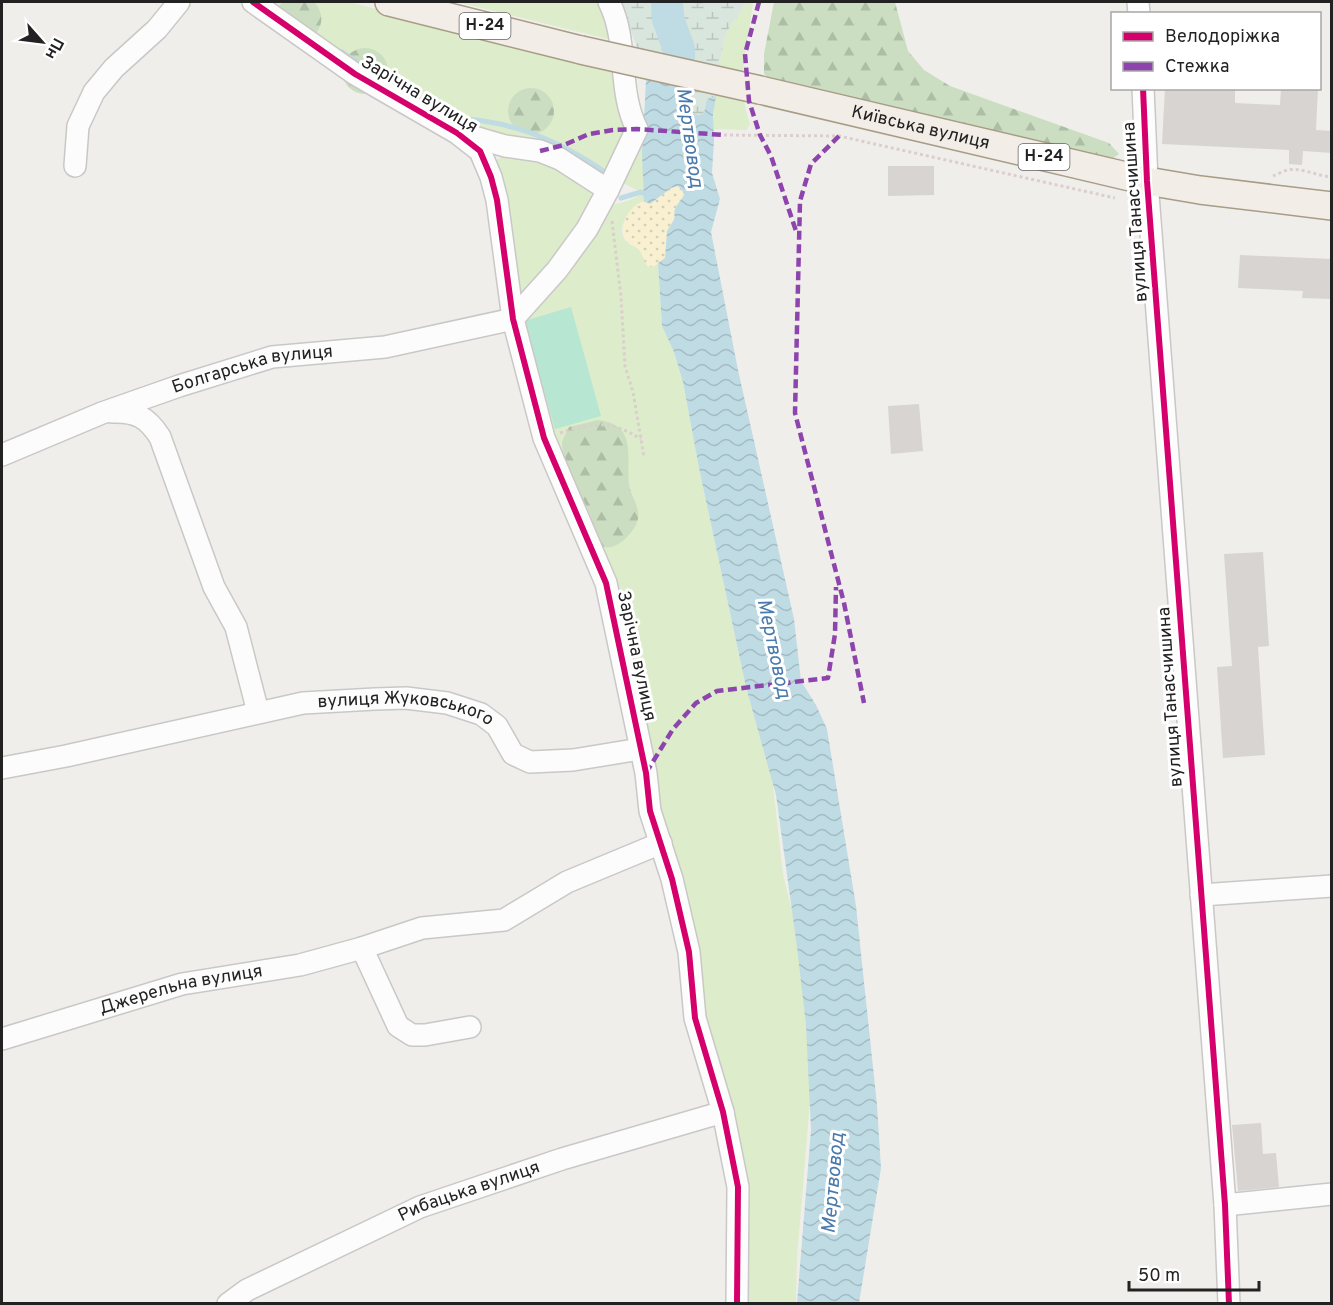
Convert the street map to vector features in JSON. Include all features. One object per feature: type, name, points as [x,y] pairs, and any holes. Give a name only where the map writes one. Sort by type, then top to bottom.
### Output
[{"type":"main road","name":"Київська вулиця","points":[[389,2],[581,50],[1147,180],[1200,190],[1332,206]]},
{"type":"street","points":[[75,166],[78,126],[94,92],[114,68],[157,29],[179,2]]},
{"type":"street","name":"Зарічна вулиця","points":[[253,2],[355,74],[457,133],[480,151],[491,177],[497,200],[513,319],[544,438],[606,583],[646,773],[650,811],[672,879],[689,952],[695,1018],[723,1112],[738,1187],[737,1304]]},
{"type":"street","points":[[513,319],[557,270],[587,229],[637,129],[628,103],[615,12],[609,2]]},
{"type":"street","name":"вулиця Танасчишина","points":[[1143,90],[1147,180],[1225,1205],[1229,1304]]},
{"type":"street","points":[[457,133],[505,146],[540,151],[560,159],[608,190]]},
{"type":"street","name":"Болгарська вулиця","points":[[2,455],[102,413],[272,357],[385,347],[513,319]]},
{"type":"street","points":[[102,413],[126,412],[140,416],[151,424],[160,437],[214,587],[236,627],[258,712]]},
{"type":"street","name":"вулиця Жуковського","points":[[2,768],[303,703],[406,699],[447,703],[481,714],[497,726],[513,754],[530,762],[573,760],[640,749]]},
{"type":"street","name":"Джерельна вулиця","points":[[2,1039],[182,984],[300,965],[363,948],[422,928],[504,920],[567,882],[661,843]]},
{"type":"street","points":[[1201,895],[1332,886]]},
{"type":"street","points":[[363,948],[398,1026],[412,1035],[470,1028]]},
{"type":"street","name":"Рибацька вулиця","points":[[228,1304],[257,1286],[420,1207],[562,1159],[723,1112]]},
{"type":"street","points":[[1225,1205],[1332,1194]]},
{"type":"path","points":[[724,135],[839,136],[1112,198],[1132,194],[1147,180]]},
{"type":"path","points":[[1262,174],[1274,176],[1288,170],[1302,170],[1319,176],[1332,177]]},
{"type":"path","points":[[608,190],[621,297],[626,366],[633,392],[644,457]]},
{"type":"path","points":[[544,438],[575,427],[598,423],[621,429],[641,439]]},
{"type":"green space","points":[[265,2],[349,2],[617,71],[628,132],[605,178],[430,111]]},
{"type":"green space","points":[[283,2],[314,2],[320,11],[321,20],[312,38],[278,7]]},
{"type":"green space","points":[[457,2],[603,2],[616,41]]},
{"type":"green space","points":[[619,2],[666,2],[668,23],[674,43],[671,55],[664,59],[641,57]]},
{"type":"green space","points":[[684,2],[700,4],[745,2],[728,30],[723,44],[716,96],[707,99],[704,113],[699,115],[689,112],[686,108],[691,61],[672,23],[673,9]]},
{"type":"green space","points":[[745,2],[753,2],[743,77],[743,92],[750,124],[747,130],[713,129],[722,50],[728,30]]},
{"type":"green space","points":[[774,2],[895,2],[908,51],[924,70],[950,86],[1109,143],[1119,154],[1109,161],[777,87],[764,74],[764,54]]},
{"type":"green space","points":[[365,48],[381,55],[388,71],[381,87],[365,94],[349,87],[342,71],[349,55]]},
{"type":"green space","points":[[531,88],[547,95],[554,111],[547,127],[531,134],[515,127],[508,111],[515,95]]},
{"type":"green space","points":[[643,134],[644,201],[634,207],[626,218],[622,230],[623,236],[627,242],[639,250],[647,266],[653,267],[658,263],[662,326],[674,352],[683,382],[746,687],[772,777],[783,874],[799,940],[811,1089],[797,1258],[796,1303],[733,1303],[739,1168],[610,585],[551,441],[521,318],[604,203],[624,202],[643,193],[623,183],[622,172]]},
{"type":"green space","points":[[504,156],[536,156],[581,182],[590,191],[594,201],[577,233],[526,291],[520,291],[495,164],[496,160]]},
{"type":"green space","points":[[571,307],[601,416],[555,429],[524,321]]},
{"type":"green space","points":[[598,420],[611,423],[625,435],[629,485],[638,514],[636,525],[627,537],[609,548],[596,539],[590,516],[572,478],[562,444],[569,427]]},
{"type":"sand","points":[[678,186],[684,195],[675,209],[675,218],[667,231],[665,259],[653,267],[647,266],[639,249],[626,241],[623,229],[626,217],[634,207],[644,201],[650,204],[671,188]]},
{"type":"water","points":[[666,2],[684,2],[673,9],[672,17],[673,25],[691,63],[689,98],[685,102],[687,110],[699,115],[704,113],[707,99],[716,96],[713,115],[712,173],[720,199],[711,232],[738,370],[794,619],[801,681],[827,729],[856,906],[877,1105],[881,1168],[859,1303],[797,1303],[811,1130],[806,1025],[776,795],[746,687],[683,382],[674,352],[662,326],[658,263],[665,258],[667,231],[675,218],[675,209],[684,195],[678,186],[671,188],[650,204],[644,201],[642,154],[646,81],[641,57],[664,59],[671,55],[674,48]]},
{"type":"water","points":[[684,2],[710,2],[700,4]]},
{"type":"building","points":[[1165,90],[1235,90],[1235,103],[1280,105],[1281,90],[1318,90],[1316,130],[1332,131],[1332,153],[1303,151],[1302,165],[1289,164],[1289,150],[1162,144]]},
{"type":"building","points":[[888,166],[934,166],[934,195],[888,196]]},
{"type":"building","points":[[1240,255],[1332,259],[1332,299],[1302,298],[1303,291],[1238,288]]},
{"type":"building","points":[[919,404],[923,451],[891,454],[888,406]]},
{"type":"building","points":[[1263,552],[1269,646],[1258,647],[1265,755],[1223,758],[1217,667],[1232,666],[1224,554]]},
{"type":"building","points":[[1261,1123],[1263,1154],[1276,1153],[1279,1187],[1238,1191],[1232,1125]]},
{"type":"waterway","name":"Мертвовод","points":[[667,2],[668,19],[679,49],[679,56]]},
{"type":"waterway","points":[[342,52],[367,69]]},
{"type":"waterway","points":[[437,110],[452,116],[500,124],[530,133],[570,150],[608,174]]},
{"type":"waterway","points":[[621,198],[641,192],[649,197]]},
{"type":"marked path","points":[[759,2],[745,54],[749,101],[760,135],[771,156],[797,234]]},
{"type":"marked path","points":[[540,151],[564,145],[589,134],[613,130],[637,129],[724,135]]},
{"type":"marked path","points":[[839,136],[811,164],[800,201],[795,413],[844,603],[864,703]]},
{"type":"marked path","points":[[646,773],[673,729],[696,703],[717,691],[828,678],[835,634],[836,587]]},
{"type":"cycle path","points":[[253,2],[355,74],[457,133],[480,151],[491,177],[497,200],[513,319],[544,438],[606,583],[646,773],[650,811],[672,879],[689,952],[695,1018],[723,1112],[738,1187],[737,1304]]},
{"type":"cycle path","points":[[1143,90],[1147,181],[1225,1205],[1229,1304]]}]
